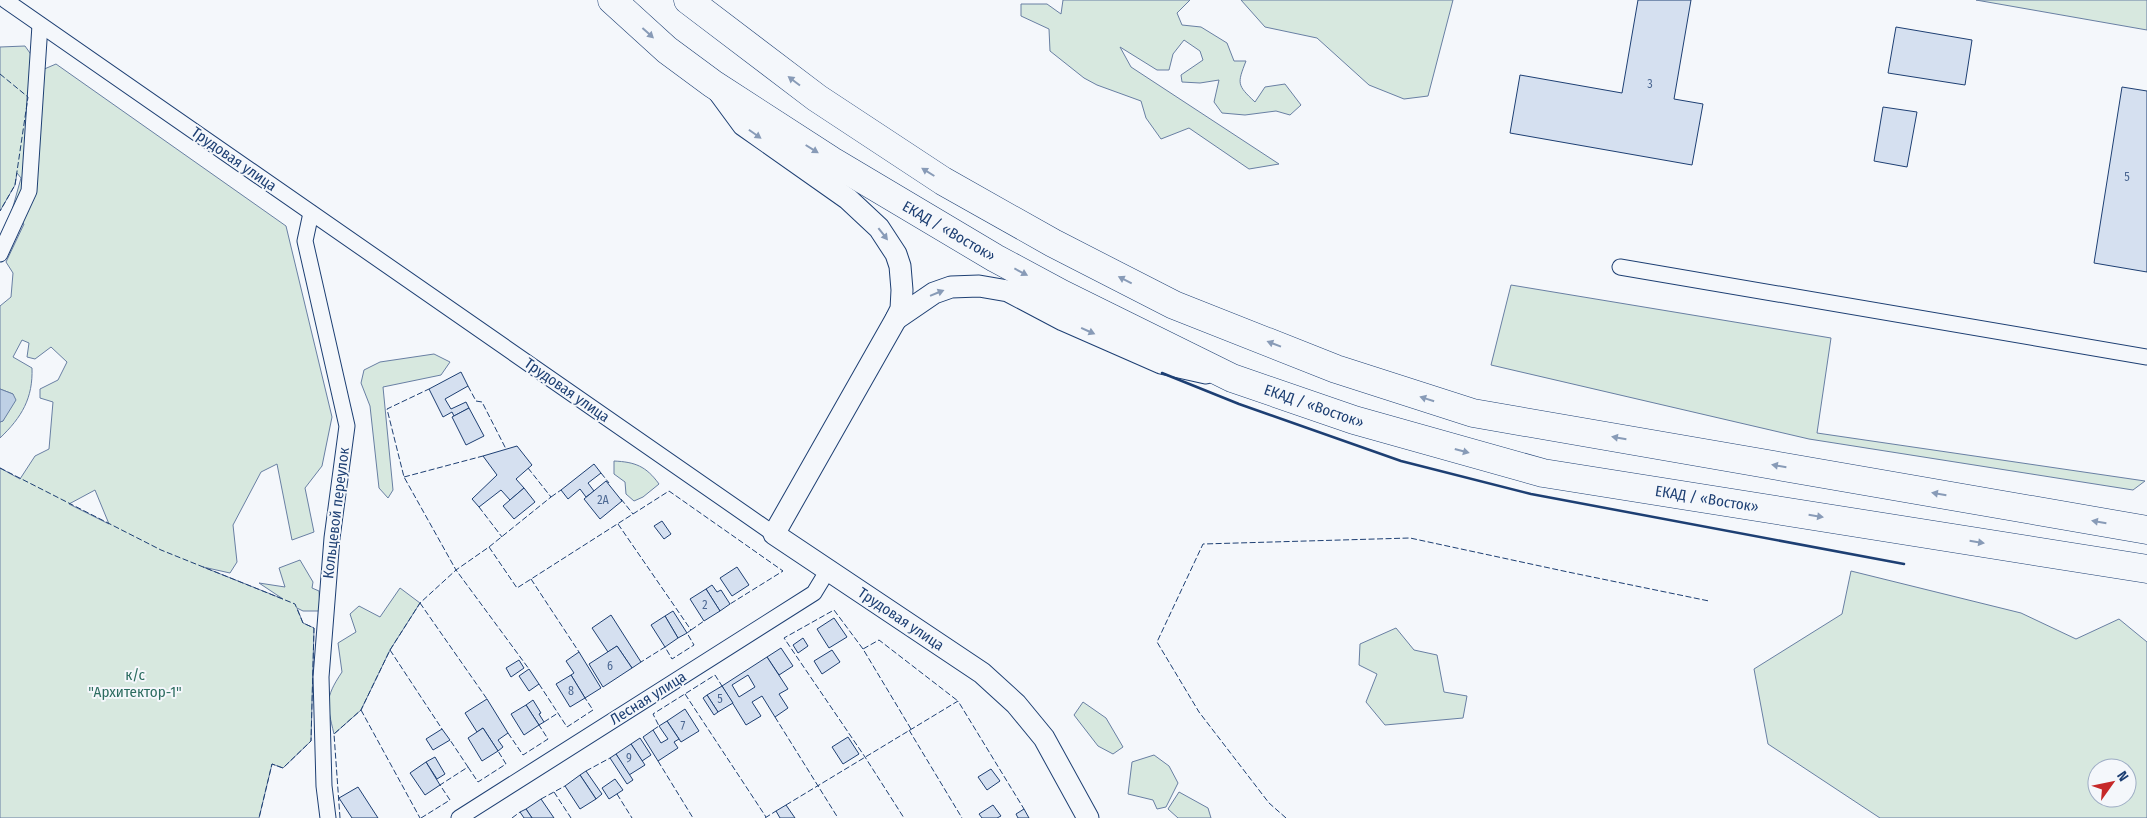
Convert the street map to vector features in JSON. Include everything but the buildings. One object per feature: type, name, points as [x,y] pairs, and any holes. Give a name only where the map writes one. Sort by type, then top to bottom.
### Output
[{"type":"highway","name":"ЕКАД / «Восток»","points":[[612,0],[667,50],[713,84],[832,161],[995,258],[1062,294],[1232,378],[1354,420],[1544,473],[2147,569]]},
{"type":"highway","points":[[688,0],[817,98],[957,189],[1053,243],[1174,306],[1336,369],[1473,413],[2147,530]]},
{"type":"main road","points":[[713,84],[743,125],[848,199],[879,228],[896,254],[900,266],[901,309],[774,534]]},
{"type":"main road","points":[[896,319],[934,293],[951,287],[989,287],[1008,291],[1063,320],[1161,363],[1232,378]]},
{"type":"main road","name":"Трудовая улица","points":[[774,534],[982,674],[1016,704],[1044,738],[1088,818]]},
{"type":"street","name":"Трудовая улица","points":[[5,0],[774,534]]},
{"type":"street","points":[[0,254],[29,191],[40,25]]},
{"type":"street","name":"Кольцевой переулок","points":[[312,213],[305,241],[347,426],[332,538],[321,677],[324,786],[328,818]]},
{"type":"street","points":[[1620,267],[2147,357]]},
{"type":"street","name":"Лесная улица","points":[[459,818],[814,593],[828,570]]},
{"type":"green space","points":[[1063,0],[1190,0],[1177,13],[1182,25],[1201,27],[1227,43],[1234,61],[1246,61],[1240,84],[1255,102],[1265,87],[1285,84],[1301,105],[1290,115],[1276,111],[1245,115],[1222,113],[1214,102],[1219,80],[1200,83],[1182,82],[1181,75],[1203,60],[1200,51],[1184,40],[1173,54],[1169,70],[1157,70],[1120,47],[1131,67],[1279,164],[1249,169],[1189,128],[1161,139],[1146,118],[1141,101],[1097,85],[1084,78],[1050,51],[1049,29],[1021,16],[1021,4],[1047,4],[1061,14]]},
{"type":"green space","points":[[1241,0],[1453,0],[1428,96],[1404,99],[1369,85],[1317,38],[1265,27]]},
{"type":"green space","points":[[1976,0],[2147,0],[2147,30]]},
{"type":"green space","name":"к/с \"Архитектор-1\"","points":[[25,46],[42,70],[56,64],[286,226],[332,417],[322,466],[305,488],[314,532],[292,540],[277,464],[261,472],[233,525],[237,562],[230,573],[203,567],[283,599],[259,583],[285,587],[279,568],[300,560],[313,582],[312,588],[319,591],[320,611],[303,611],[297,608],[303,623],[314,628],[311,741],[283,768],[272,764],[259,818],[0,818],[0,468],[20,479],[35,456],[49,449],[53,402],[40,398],[40,389],[58,380],[67,362],[51,347],[35,359],[27,357],[29,343],[22,340],[13,357],[32,368],[31,389],[20,415],[0,438],[0,422],[3,421],[13,394],[0,389],[0,306],[11,297],[13,273],[6,262],[24,224],[11,214],[21,178],[17,173],[15,185],[0,211],[0,47]],"holes":[[[95,490],[109,524],[69,504]]]},
{"type":"green space","points":[[1511,285],[1831,338],[1817,433],[2145,481],[2133,490],[1809,439],[1491,365]]},
{"type":"green space","points":[[434,354],[450,362],[441,375],[383,387],[393,490],[388,498],[379,488],[370,406],[361,383],[364,370],[380,362]]},
{"type":"green space","points":[[614,461],[628,462],[640,466],[659,484],[643,497],[634,501],[626,494],[625,482],[614,474]]},
{"type":"green space","points":[[1851,571],[2021,613],[2076,639],[2119,619],[2147,642],[2147,818],[1880,818],[1768,744],[1754,669],[1842,614]]},
{"type":"green space","points":[[400,588],[420,603],[390,650],[361,710],[334,734],[329,702],[332,689],[342,672],[338,643],[356,632],[350,614],[359,606],[380,617]]},
{"type":"green space","points":[[1396,628],[1414,650],[1437,655],[1444,692],[1467,696],[1463,718],[1385,725],[1366,702],[1377,674],[1359,665],[1360,644]]},
{"type":"green space","points":[[1083,702],[1106,718],[1123,747],[1113,754],[1098,746],[1074,715]]},
{"type":"green space","points":[[1154,755],[1169,766],[1178,783],[1166,807],[1157,809],[1153,800],[1128,794],[1132,762]]},
{"type":"green space","points":[[1179,792],[1208,808],[1211,818],[1178,818],[1168,809]]},
{"type":"water","points":[[0,389],[13,394],[16,400],[3,421],[0,422]]},
{"type":"fence","points":[[0,74],[28,97],[15,185],[0,211]]},
{"type":"fence","points":[[468,386],[476,401],[482,402],[506,449]]},
{"type":"fence","points":[[340,818],[334,734],[361,710],[390,650],[420,603],[456,570],[404,477],[387,409],[429,389]]},
{"type":"fence","points":[[404,477],[483,456]]},
{"type":"fence","points":[[0,468],[161,550],[295,604],[303,623],[314,628],[311,741],[283,768],[272,764],[259,818]]},
{"type":"fence","points":[[528,468],[551,497],[489,547],[456,570],[529,669]]},
{"type":"fence","points":[[601,473],[609,483]]},
{"type":"fence","points":[[551,497],[561,490]]},
{"type":"fence","points":[[489,547],[517,588],[669,491],[783,571],[730,604]]},
{"type":"fence","points":[[621,499],[633,514]]},
{"type":"fence","points":[[479,507],[502,537]]},
{"type":"fence","points":[[618,524],[691,630],[687,633],[694,645],[672,659],[665,647],[641,662]]},
{"type":"fence","points":[[1286,818],[1269,803],[1199,712],[1157,642],[1203,544],[1410,538],[1709,601]]},
{"type":"fence","points":[[531,579],[579,652]]},
{"type":"fence","points":[[420,603],[487,699]]},
{"type":"fence","points":[[863,649],[834,610],[784,638],[904,818]]},
{"type":"fence","points":[[691,630],[704,621]]},
{"type":"fence","points":[[911,729],[863,649],[879,640],[958,701]]},
{"type":"fence","points":[[390,650],[442,729]]},
{"type":"fence","points":[[653,730],[659,726],[653,714],[715,675],[722,686]]},
{"type":"fence","points":[[539,684],[567,727],[593,710],[585,698]]},
{"type":"fence","points":[[685,694],[766,817]]},
{"type":"fence","points":[[786,805],[958,701],[1024,809]]},
{"type":"fence","points":[[361,710],[420,818]]},
{"type":"fence","points":[[544,722],[558,713]]},
{"type":"fence","points":[[775,717],[838,818]]},
{"type":"fence","points":[[508,733],[523,755],[548,739],[539,725]]},
{"type":"fence","points":[[909,730],[962,818]]},
{"type":"fence","points":[[421,818],[450,800],[440,785],[468,767],[450,740]]},
{"type":"fence","points":[[468,767],[478,782],[506,764],[498,751]]},
{"type":"fence","points":[[586,771],[610,758]]},
{"type":"fence","points":[[658,761],[693,818]]},
{"type":"fence","points":[[541,799],[565,786]]},
{"type":"fence","points":[[554,792],[571,818]]},
{"type":"fence","points":[[617,794],[632,818]]},
{"type":"fence","points":[[765,818],[776,811]]},
{"type":"fence","points":[[512,818],[520,812]]},
{"type":"wall","points":[[1162,373],[1239,404],[1401,461],[1531,494],[1904,564]]}]
